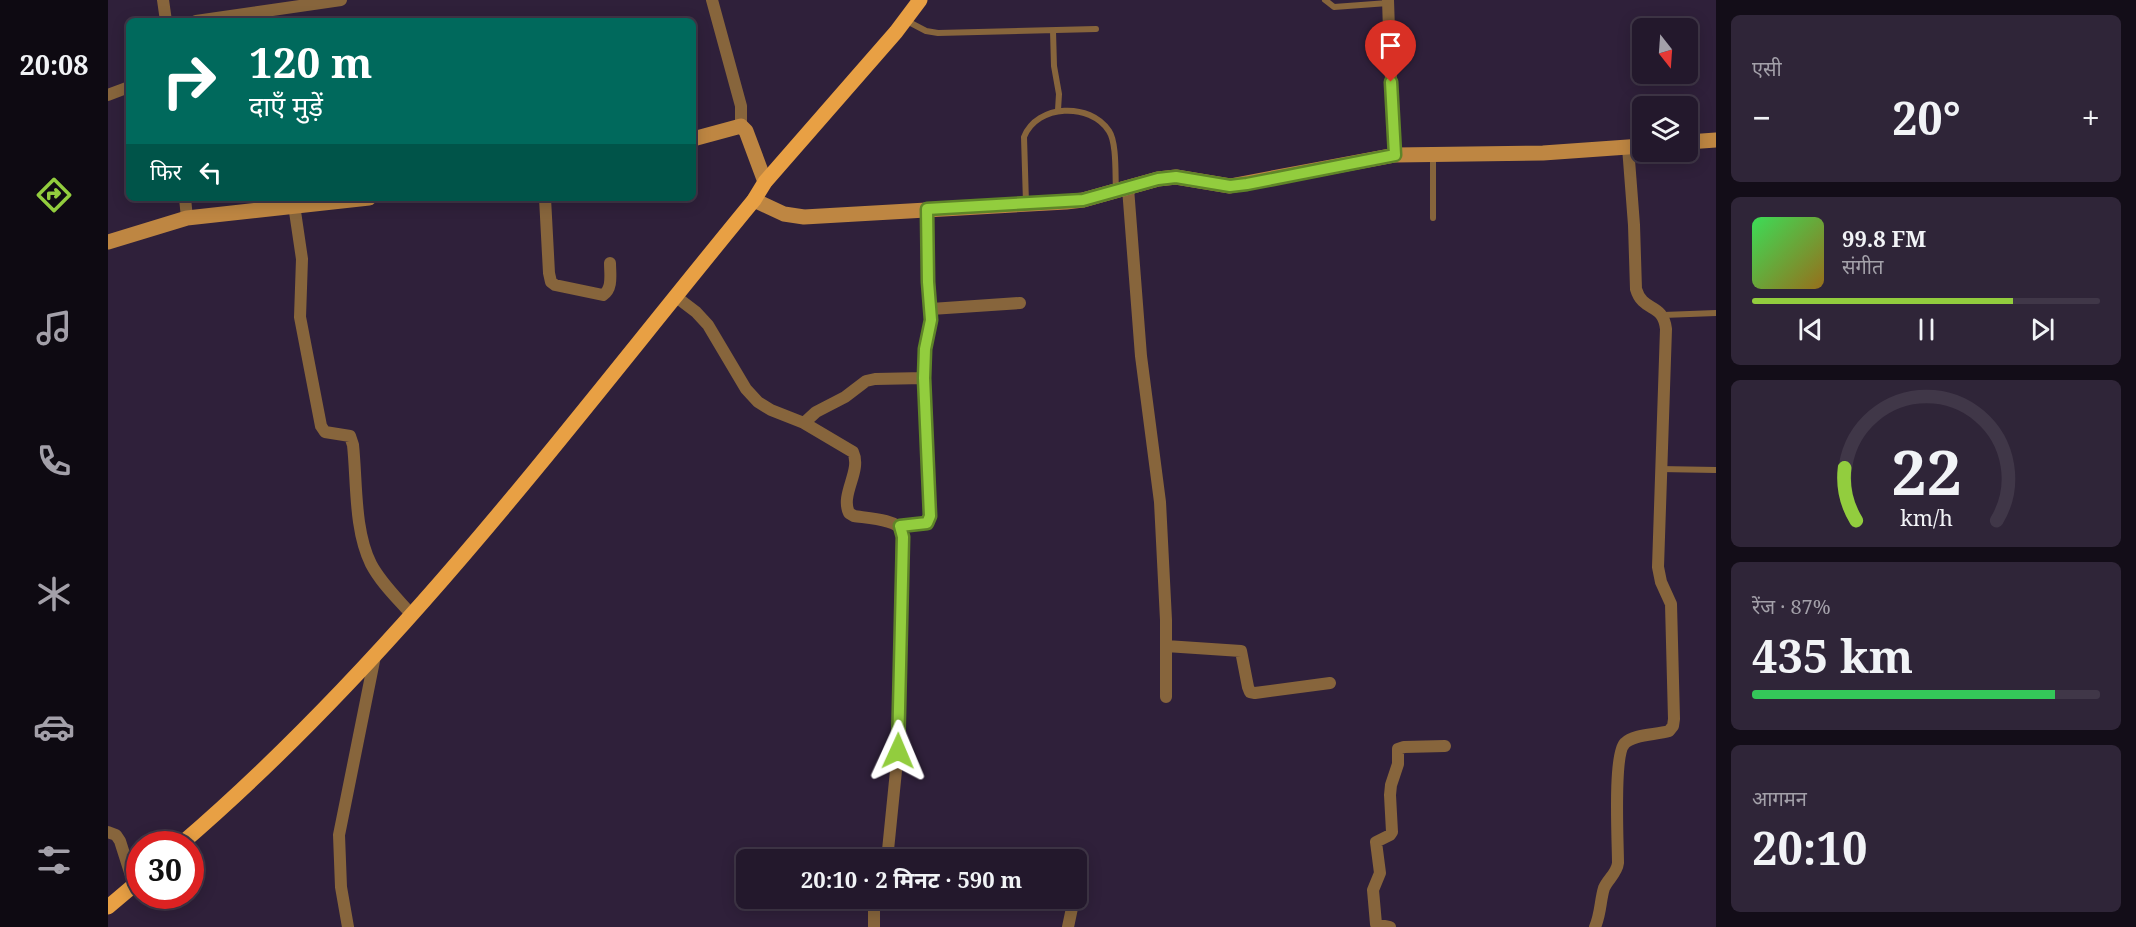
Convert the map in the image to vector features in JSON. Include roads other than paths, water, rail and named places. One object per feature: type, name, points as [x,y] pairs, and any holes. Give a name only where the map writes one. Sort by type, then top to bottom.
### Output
[{"type":"main road","points":[[195,831],[263,770],[375,656],[500,515],[754,200],[765,182],[920,0]]},
{"type":"main road","points":[[108,907],[126,892]]},
{"type":"street","points":[[163,0],[166,18]]},
{"type":"street","points":[[217,18],[341,0]]},
{"type":"street","points":[[712,0],[741,106],[741,126]]},
{"type":"street","points":[[1388,1],[1395,155]]},
{"type":"street","points":[[108,95],[126,88]]},
{"type":"street","points":[[696,138],[741,126],[746,131],[765,182]]},
{"type":"street","points":[[1698,141],[1716,140]]},
{"type":"street","points":[[754,200],[784,214],[804,217],[1083,200],[1158,179],[1176,177],[1230,186],[1395,155],[1543,153],[1632,146]]},
{"type":"street","points":[[1595,927],[1602,906],[1604,888],[1617,870],[1620,751],[1627,741],[1669,730],[1673,726],[1674,719],[1671,604],[1661,582],[1658,567],[1666,329],[1663,315],[1643,303],[1636,289],[1635,162]]},
{"type":"street","points":[[1122,189],[1160,502],[1166,697]]},
{"type":"street","points":[[185,201],[187,218]]},
{"type":"street","points":[[108,242],[187,218],[311,201]]},
{"type":"street","points":[[545,201],[551,282],[555,285],[603,295],[609,288],[610,264]]},
{"type":"street","points":[[294,202],[302,259],[300,316],[321,426],[325,432],[350,436],[353,445],[364,547],[382,581],[411,614]]},
{"type":"street","points":[[675,296],[696,312],[708,325],[746,389],[758,402],[771,410],[804,423],[853,452],[855,463],[847,503],[849,513],[900,526],[927,523],[930,516],[924,378],[925,349],[931,309],[928,282],[927,209]]},
{"type":"street","points":[[931,309],[1020,303]]},
{"type":"street","points":[[804,423],[816,412],[866,381],[924,378]]},
{"type":"street","points":[[888,849],[898,751],[903,537],[900,526]]},
{"type":"street","points":[[1166,646],[1241,651],[1250,692],[1329,683]]},
{"type":"street","points":[[348,927],[341,887],[339,835],[375,656]]},
{"type":"street","points":[[1390,927],[1376,924],[1373,890],[1380,873],[1376,842],[1392,832],[1390,795],[1398,764],[1398,749],[1445,746]]},
{"type":"street","points":[[108,832],[116,835],[126,856]]},
{"type":"street","points":[[874,909],[874,927]]},
{"type":"street","points":[[1068,927],[1072,909]]},
{"type":"lane","points":[[1325,0],[1334,7],[1388,1]]},
{"type":"lane","points":[[904,20],[926,32],[938,33],[1096,29]]},
{"type":"lane","points":[[1053,31],[1059,110]]},
{"type":"lane","points":[[1026,203],[1024,137],[1027,128],[1044,116],[1059,110],[1073,110],[1087,114],[1101,122],[1110,132],[1122,189]]},
{"type":"lane","points":[[1433,154],[1433,218]]},
{"type":"lane","points":[[1663,315],[1716,314]]},
{"type":"lane","points":[[1660,469],[1716,470]]}]
